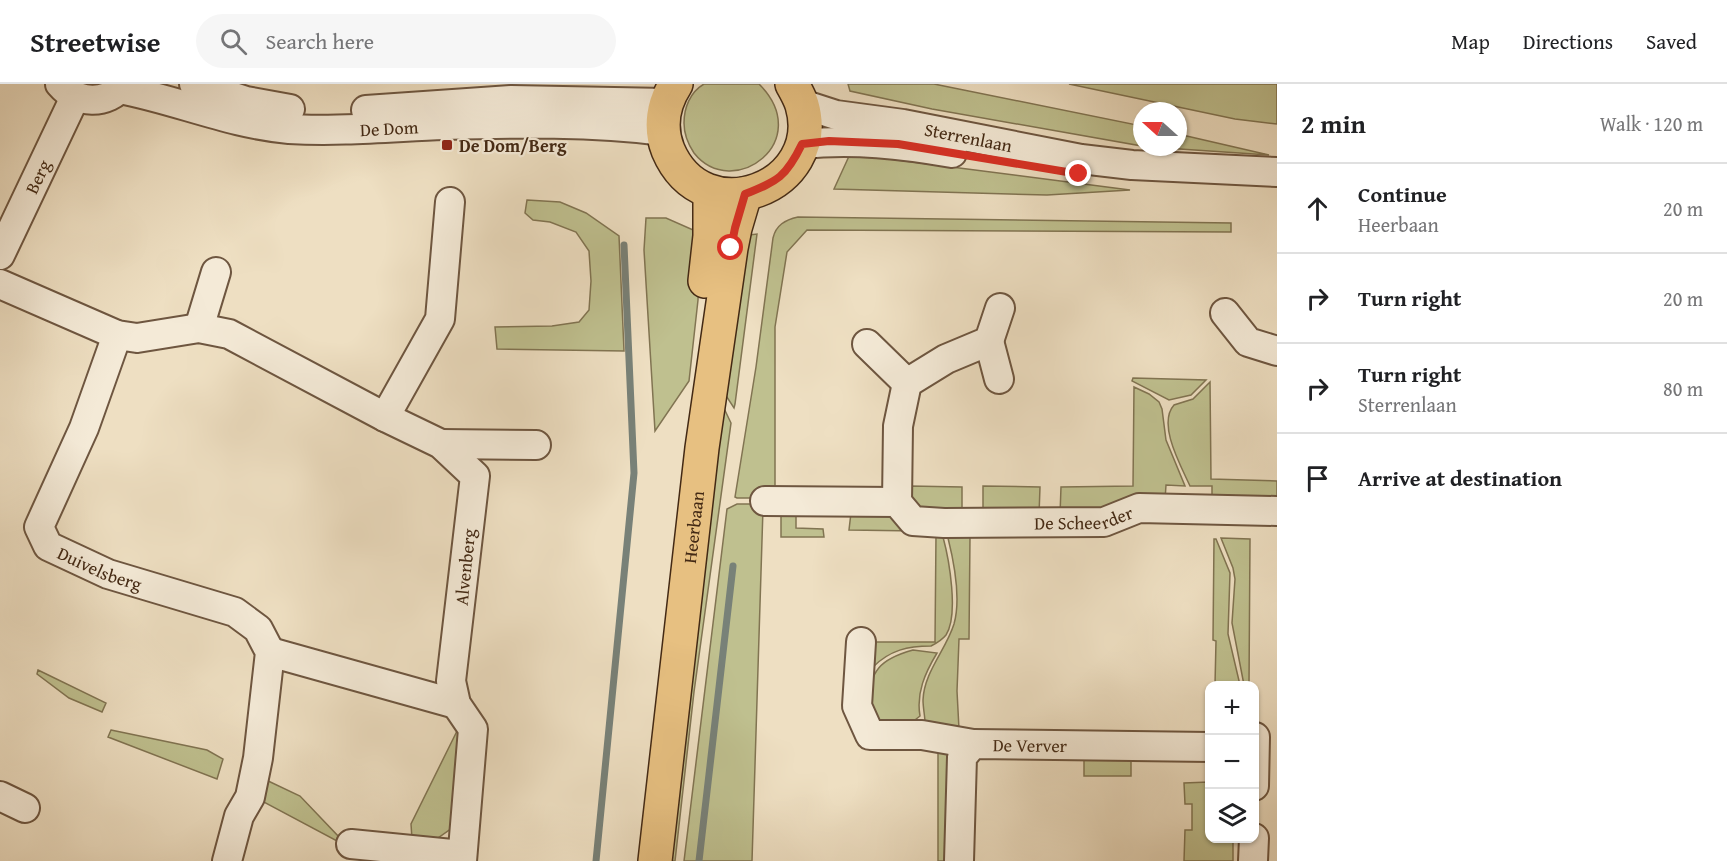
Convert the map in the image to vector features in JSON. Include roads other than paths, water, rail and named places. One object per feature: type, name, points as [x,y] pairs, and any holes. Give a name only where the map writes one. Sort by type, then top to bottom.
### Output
[{"type":"main road","points":[[669,106],[664,141],[674,163],[689,180],[710,192],[731,196],[745,194],[774,183],[792,166],[802,144],[805,124],[797,94]]},
{"type":"main road","name":"Heerbaan","points":[[640,861],[696,385],[710,236],[710,192]]},
{"type":"main road","name":"Heerbaan","points":[[655,861],[705,428],[735,228],[745,194]]},
{"type":"street","name":"De Dom","points":[[194,84],[246,101],[283,109],[310,111],[348,111],[511,100],[669,106]]},
{"type":"street","name":"De Dom","points":[[122,87],[235,120],[288,129],[528,123],[631,127],[669,106]]},
{"type":"street","points":[[67,91],[87,100],[99,100],[111,96],[122,87]]},
{"type":"street","name":"Berg","points":[[0,255],[67,91]]},
{"type":"street","name":"Sterrenlaan","points":[[797,94],[836,115],[903,124],[1081,159],[1132,165],[1277,172]]},
{"type":"street","name":"Sterrenlaan","points":[[802,144],[829,141],[898,144],[1079,174],[1130,180],[1277,188]]},
{"type":"street","points":[[385,417],[440,319],[450,202]]},
{"type":"street","points":[[199,328],[216,272]]},
{"type":"street","points":[[0,284],[117,334]]},
{"type":"street","points":[[999,379],[989,341],[1000,308]]},
{"type":"street","points":[[1225,313],[1248,342],[1277,351]]},
{"type":"street","name":"Alvenberg","points":[[117,334],[136,338],[199,328],[229,334],[385,417],[441,444],[475,476],[451,681],[456,704],[473,729],[462,858]]},
{"type":"street","name":"Duivelsberg","points":[[117,334],[84,428],[39,527],[48,546],[108,574],[235,612],[258,629],[270,652]]},
{"type":"street","points":[[765,501],[897,502],[898,426],[907,383],[946,360],[989,341]]},
{"type":"street","points":[[867,344],[907,383]]},
{"type":"street","name":"Alvenberg","points":[[441,444],[536,444]]},
{"type":"street","name":"De Scheerder","points":[[897,502],[913,521],[944,523],[1104,522],[1139,508],[1277,511]]},
{"type":"street","points":[[861,642],[856,706],[870,735],[922,735],[973,744]]},
{"type":"street","points":[[227,861],[239,816],[250,797],[256,768],[270,652],[456,704]]},
{"type":"street","points":[[1259,754],[1262,734]]},
{"type":"street","name":"De Verver","points":[[959,861],[962,757],[973,744],[1205,747]]},
{"type":"street","points":[[1253,861],[1254,843]]},
{"type":"street","points":[[351,844],[462,858]]},
{"type":"waterway","points":[[596,861],[634,473],[624,245]]},
{"type":"waterway","points":[[699,861],[733,566]]},
{"type":"place","name":"De Dom/Berg","points":[[447,145]]}]
